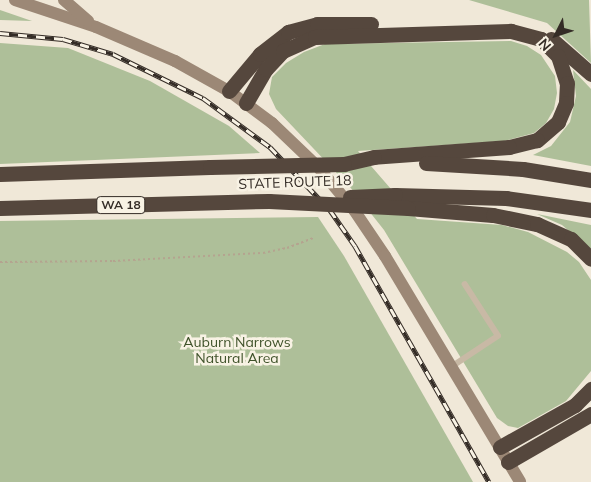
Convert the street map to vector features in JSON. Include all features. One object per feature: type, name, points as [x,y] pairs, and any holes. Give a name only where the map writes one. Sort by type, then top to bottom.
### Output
[{"type":"highway","points":[[229,91],[270,45],[288,32],[317,24],[513,24],[545,35],[591,74]]},
{"type":"highway","points":[[246,102],[278,56],[298,43],[315,37],[511,31],[541,39],[558,56],[566,83],[566,103],[558,122],[537,140],[490,149],[378,160]]},
{"type":"highway","points":[[378,160],[472,165],[591,180]]},
{"type":"highway","name":"STATE ROUTE 18","points":[[0,174],[344,164],[378,160]]},
{"type":"highway","name":"STATE ROUTE 18","points":[[0,208],[395,195],[506,198],[591,210]]},
{"type":"highway","points":[[269,200],[493,215],[537,224],[571,239],[591,259]]},
{"type":"highway","points":[[500,447],[575,405],[591,388]]},
{"type":"highway","points":[[508,462],[591,414]]},
{"type":"main road","points":[[64,0],[96,27]]},
{"type":"main road","points":[[21,1],[96,27],[175,61],[246,102],[318,166],[354,210],[520,482]]},
{"type":"lane","points":[[451,367],[498,336],[465,285]]},
{"type":"path","points":[[0,262],[113,261],[263,253],[287,248],[313,238]]},
{"type":"green space","points":[[469,0],[589,0],[591,63],[547,23]]},
{"type":"green space","points":[[0,10],[32,21],[0,20]]},
{"type":"green space","points":[[511,41],[527,46],[541,55],[555,76],[557,93],[554,109],[546,123],[534,133],[504,141],[358,151],[417,219],[502,225],[528,232],[567,252],[579,262],[591,280],[591,371],[566,401],[518,428],[508,426],[497,418],[384,230],[350,187],[276,109],[269,94],[272,77],[286,63],[304,52],[325,44]]},
{"type":"green space","points":[[0,43],[68,48],[150,81],[229,126],[260,153],[0,164]]},
{"type":"green space","points":[[573,70],[591,89],[591,166],[533,155],[551,146],[570,122],[576,96]]},
{"type":"green space","points":[[537,214],[591,225],[591,250],[562,225]]},
{"type":"green space","name":"Auburn Narrows Natural Area","points":[[318,217],[344,256],[473,482],[0,482],[0,221]]},
{"type":"railway","points":[[0,33],[63,39],[113,54],[203,98],[270,147],[330,210],[355,246],[489,482]]}]
